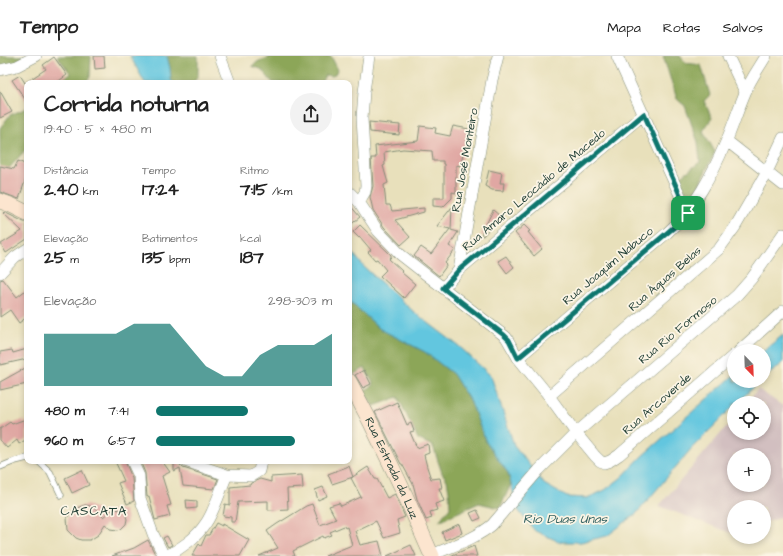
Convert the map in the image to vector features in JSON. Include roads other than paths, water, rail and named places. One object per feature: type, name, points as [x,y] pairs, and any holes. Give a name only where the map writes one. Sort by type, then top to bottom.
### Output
[{"type":"main road","points":[[0,201],[24,211]]},
{"type":"main road","name":"Rua Estrada da Luz","points":[[352,387],[402,488],[432,555]]},
{"type":"street","points":[[0,70],[17,66],[36,56]]},
{"type":"street","points":[[220,56],[229,80]]},
{"type":"street","points":[[359,202],[365,192],[366,186],[362,118],[369,56]]},
{"type":"street","name":"Rua José Monteiro","points":[[459,270],[490,88],[498,56]]},
{"type":"street","points":[[617,56],[688,213]]},
{"type":"street","points":[[728,56],[745,92]]},
{"type":"street","name":"Rua Joaquim Nabuco","points":[[518,358],[680,222],[688,213],[699,197],[727,141],[745,92],[766,56]]},
{"type":"street","name":"Rua Amaro Leocádio de Macedo","points":[[443,288],[459,270],[644,114]]},
{"type":"street","name":"Rua Águas Belas","points":[[550,396],[719,249],[736,227],[767,172],[783,138]]},
{"type":"street","points":[[727,141],[783,185]]},
{"type":"street","points":[[352,195],[359,202],[387,242],[509,340],[518,358],[550,396],[576,433]]},
{"type":"street","name":"Rua Rio Formoso","points":[[432,555],[486,531],[512,504],[539,470],[576,433],[733,299],[752,278],[783,234]]},
{"type":"street","points":[[0,273],[15,257],[24,251]]},
{"type":"street","points":[[747,344],[783,311]]},
{"type":"street","name":"Rua Arcoverde","points":[[576,433],[600,461],[604,463],[610,461],[727,361]]},
{"type":"street","points":[[133,464],[139,476],[140,498],[153,534],[165,556],[176,552],[195,536],[207,522],[227,475]]},
{"type":"street","points":[[194,464],[227,475],[251,476],[259,470],[260,464]]},
{"type":"lane","points":[[0,467],[24,459]]},
{"type":"lane","points":[[41,464],[50,472],[61,495]]},
{"type":"water","points":[[130,56],[167,56],[171,80],[143,80]]},
{"type":"water","name":"Rio Duas Unas","points":[[352,252],[364,267],[414,312],[460,347],[491,376],[514,445],[544,484],[567,497],[587,498],[605,490],[622,477],[641,457],[727,381],[727,388],[753,388],[744,396],[727,396],[727,413],[691,449],[637,513],[607,536],[581,542],[560,542],[535,531],[518,510],[508,473],[486,442],[471,403],[453,374],[425,352],[380,329],[352,303]]},
{"type":"water","points":[[783,335],[783,363],[771,372],[771,345]]},
{"type":"district","name":"CASCATA","points":[[94,511]]}]
